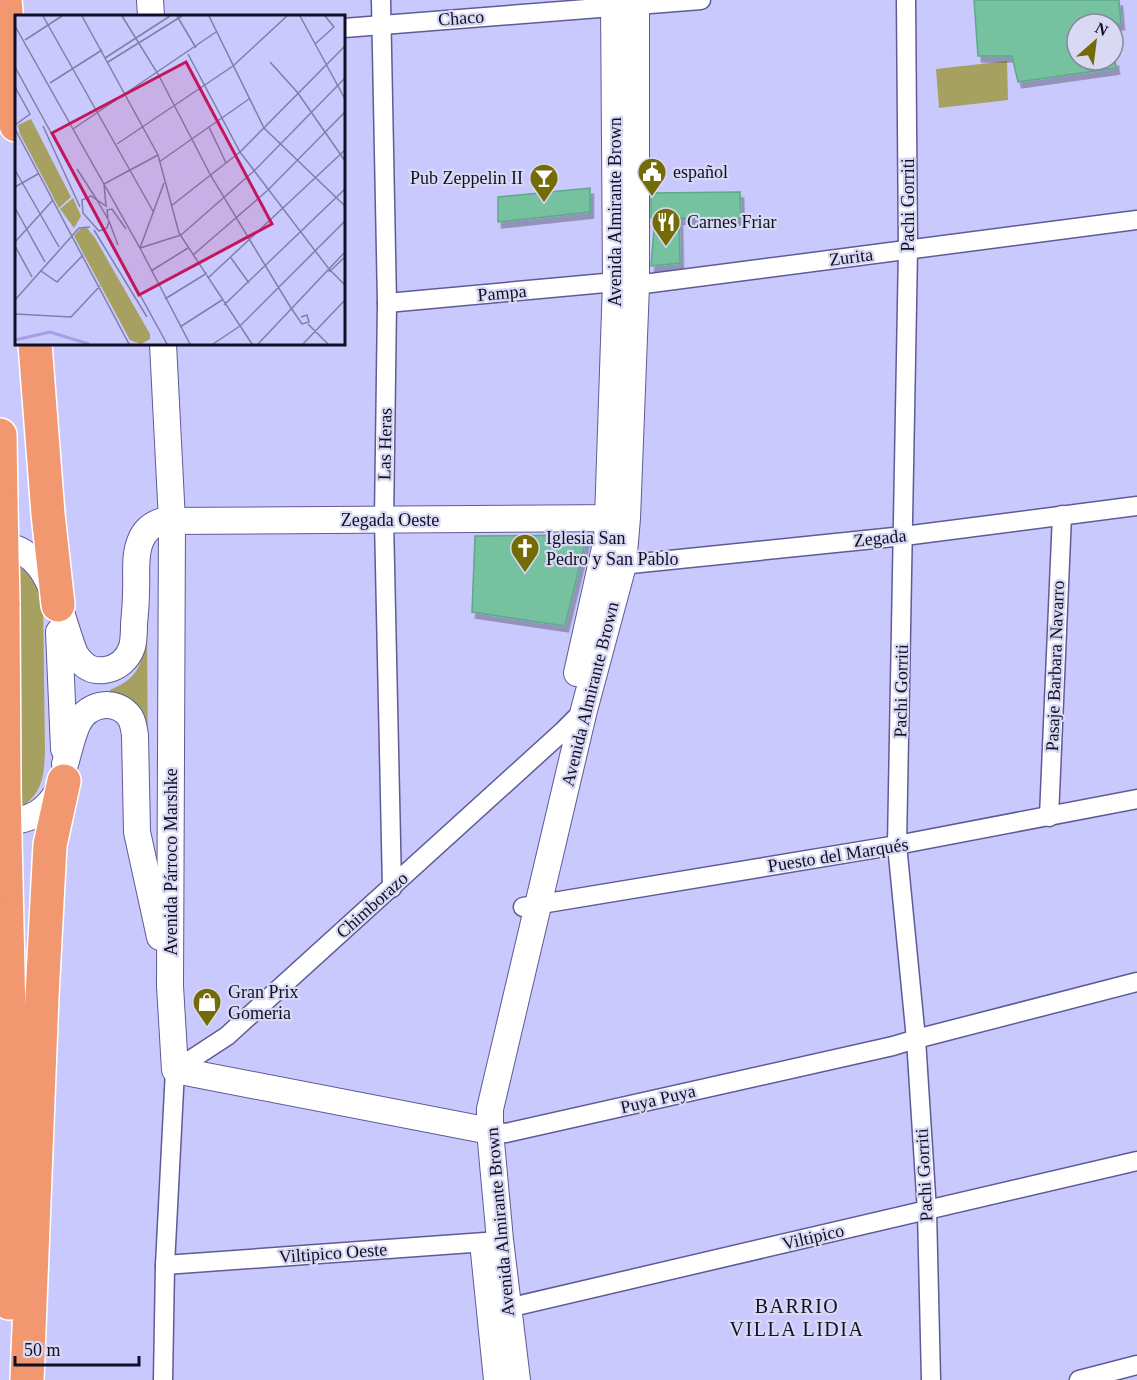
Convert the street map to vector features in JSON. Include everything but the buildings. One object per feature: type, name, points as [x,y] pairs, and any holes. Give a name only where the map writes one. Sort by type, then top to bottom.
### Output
[{"type":"highway","points":[[5,0],[15,114]]},
{"type":"highway","points":[[36,345],[48,514],[58,605]]},
{"type":"highway","points":[[0,435],[10,1060],[10,1380]]},
{"type":"highway","points":[[27,1380],[50,845],[64,773]]},
{"type":"main road","points":[[150,0],[151,15]]},
{"type":"main road","name":"Avenida Almirante Brown","points":[[517,1380],[499,1311],[482,1130],[473,1107],[584,710],[612,566],[607,539],[618,518],[626,284],[625,3]]},
{"type":"main road","name":"Avenida Párroco Marshke","points":[[163,345],[172,521],[170,986],[175,1070]]},
{"type":"main road","name":"Zegada Oeste","points":[[172,521],[618,518]]},
{"type":"main road","points":[[0,544],[18,549],[39,564],[52,586],[75,654],[86,667],[98,671],[118,666],[128,655],[132,646],[136,566],[141,539],[154,524],[172,521]]},
{"type":"main road","name":"Avenida Almirante Brown","points":[[531,906],[562,732],[612,566]]},
{"type":"main road","points":[[58,605],[64,773]]},
{"type":"main road","points":[[0,822],[22,820],[34,816],[55,795],[64,773],[78,723],[91,708],[111,705],[121,708],[129,715],[135,735],[138,838],[170,986]]},
{"type":"main road","name":"Puya Puya","points":[[175,1070],[482,1130]]},
{"type":"main road","name":"Avenida Almirante Brown","points":[[497,1380],[499,1311]]},
{"type":"street","name":"Las Heras","points":[[381,0],[387,303],[384,520],[392,888]]},
{"type":"street","name":"Chaco","points":[[345,28],[625,3],[701,0]]},
{"type":"street","name":"Pachi Gorriti","points":[[906,0],[908,250],[897,845],[916,1039],[927,1211],[931,1380]]},
{"type":"street","name":"Zurita","points":[[626,284],[1137,220]]},
{"type":"street","name":"Pampa","points":[[387,303],[626,284]]},
{"type":"street","name":"Zegada","points":[[612,566],[904,536],[1137,506]]},
{"type":"street","name":"Pasaje Barbara Navarro","points":[[1049,816],[1062,515]]},
{"type":"street","name":"Chimborazo","points":[[175,1070],[227,1036],[392,888],[584,710]]},
{"type":"street","name":"Puesto del Marqués","points":[[531,906],[897,845],[1137,800]]},
{"type":"street","name":"Puya Puya","points":[[482,1130],[506,1132],[893,1046],[1137,982]]},
{"type":"street","name":"Avenida Párroco Marshke","points":[[163,1380],[165,1265],[175,1070]]},
{"type":"street","name":"Viltipico","points":[[499,1311],[1137,1161]]},
{"type":"street","name":"Viltipico Oeste","points":[[165,1265],[491,1241]]},
{"type":"street","points":[[1079,1380],[1137,1365]]},
{"type":"shaded area","points":[[1007,61],[1008,100],[939,108],[936,69]]},
{"type":"shaded area","points":[[20,567],[35,583],[43,603],[45,751],[41,782],[34,795],[22,807]]},
{"type":"shaded area","points":[[147,630],[148,770],[110,692],[129,679],[139,667]]},
{"type":"place","name":"español","points":[[652,198]]},
{"type":"place","name":"Pub Zeppelin II","points":[[544,204]]},
{"type":"place","name":"Carnes Friar","points":[[666,248]]},
{"type":"place","name":"Iglesia San Pedro y San Pablo","points":[[525,574]]},
{"type":"place","name":"Gran Prix Gomeria","points":[[207,1028]]},
{"type":"district","name":"BARRIO VILLA LIDIA","points":[[797,1318]]}]
